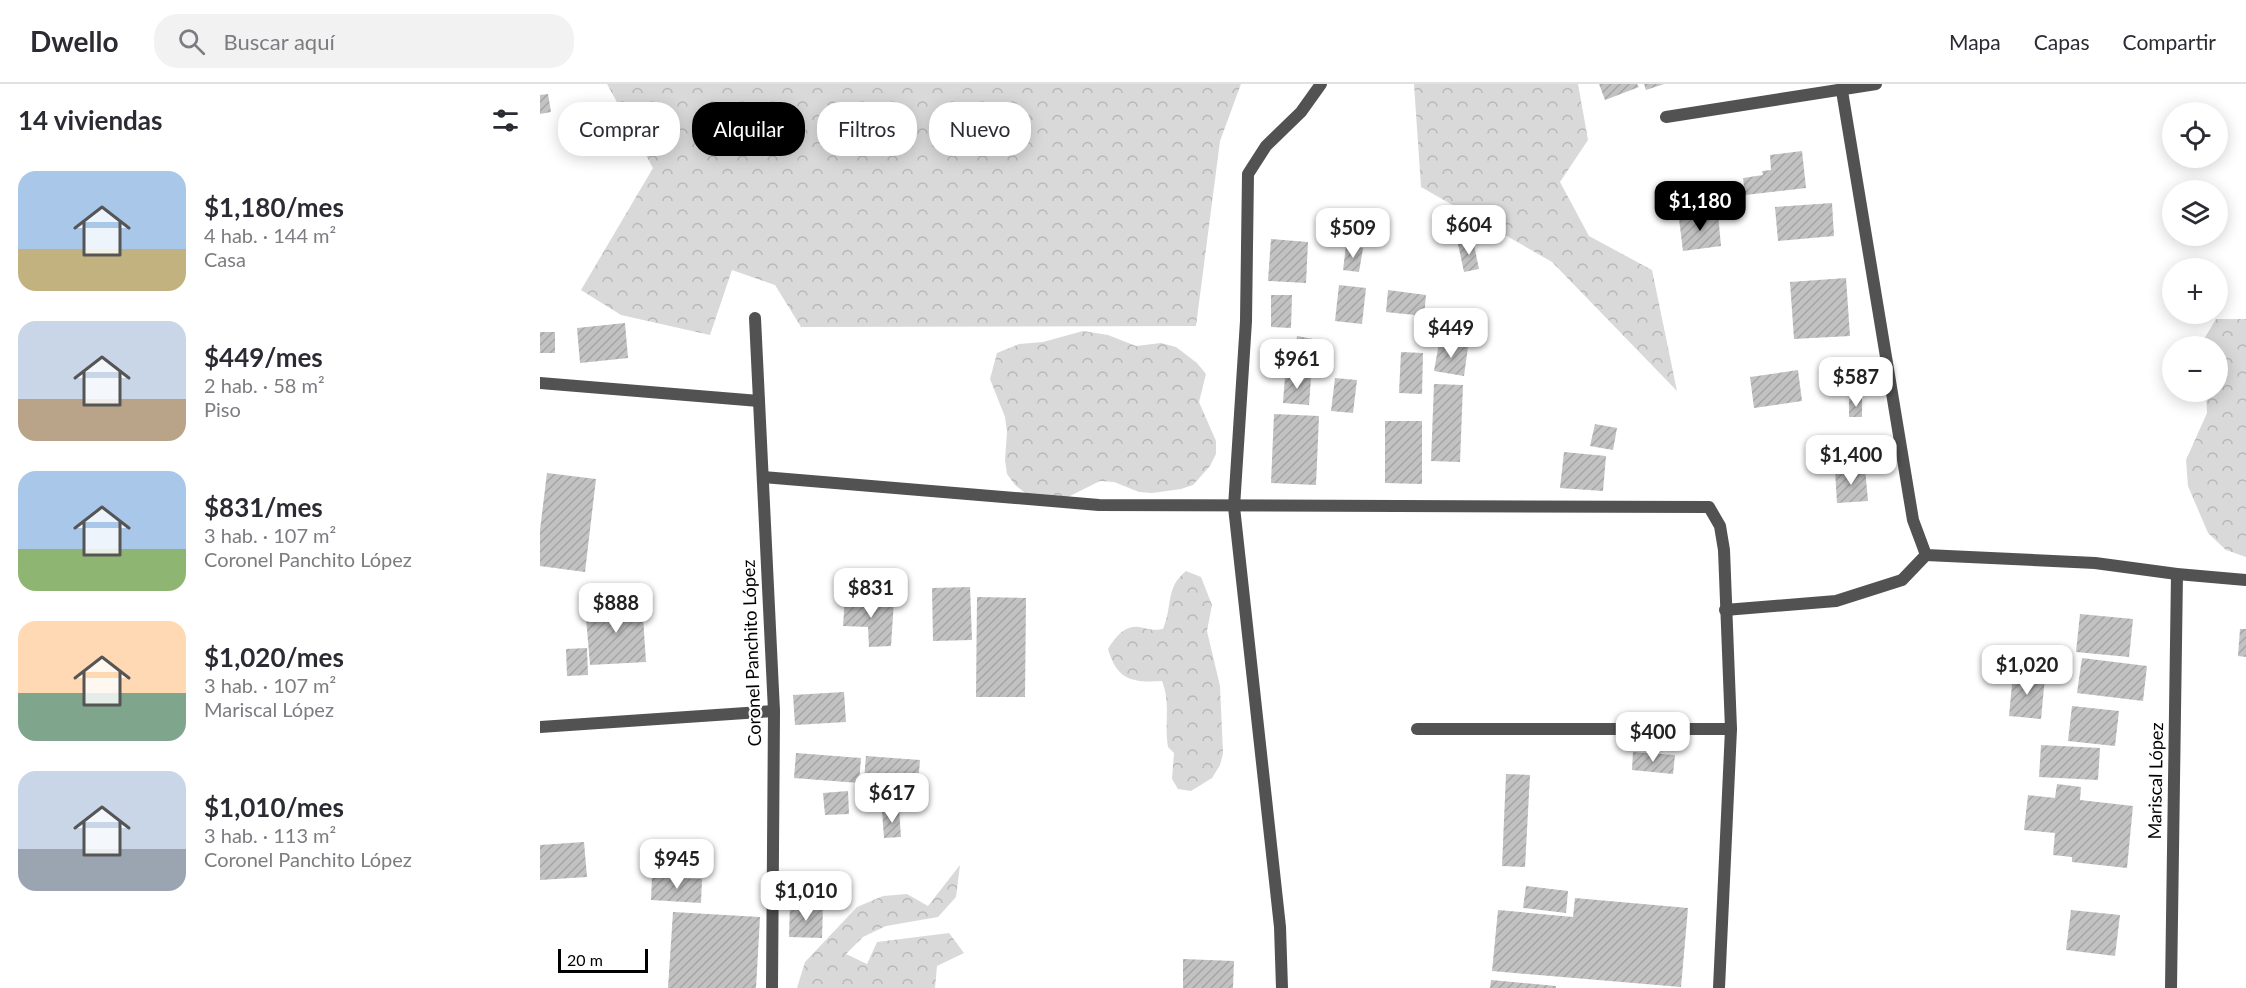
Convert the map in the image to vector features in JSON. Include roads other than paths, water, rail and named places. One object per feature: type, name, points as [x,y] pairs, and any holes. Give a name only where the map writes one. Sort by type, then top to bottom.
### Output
[{"type":"street","points":[[1282,988],[1280,927],[1234,507],[1246,321],[1248,174],[1266,146],[1301,112],[1321,84]]},
{"type":"street","points":[[1666,117],[1876,84]]},
{"type":"street","points":[[1842,91],[1913,520],[1926,555]]},
{"type":"street","name":"Coronel Panchito López","points":[[755,318],[774,711],[772,988]]},
{"type":"street","points":[[540,382],[759,401]]},
{"type":"street","points":[[763,477],[1099,505],[1709,507],[1720,526],[1724,550],[1731,729],[1719,988]]},
{"type":"street","points":[[1725,610],[1836,600],[1902,580],[1926,555],[2095,563],[2246,580]]},
{"type":"street","name":"Mariscal López","points":[[2171,988],[2177,574]]},
{"type":"street","points":[[540,727],[774,711]]},
{"type":"street","points":[[1417,729],[1731,729]]}]
